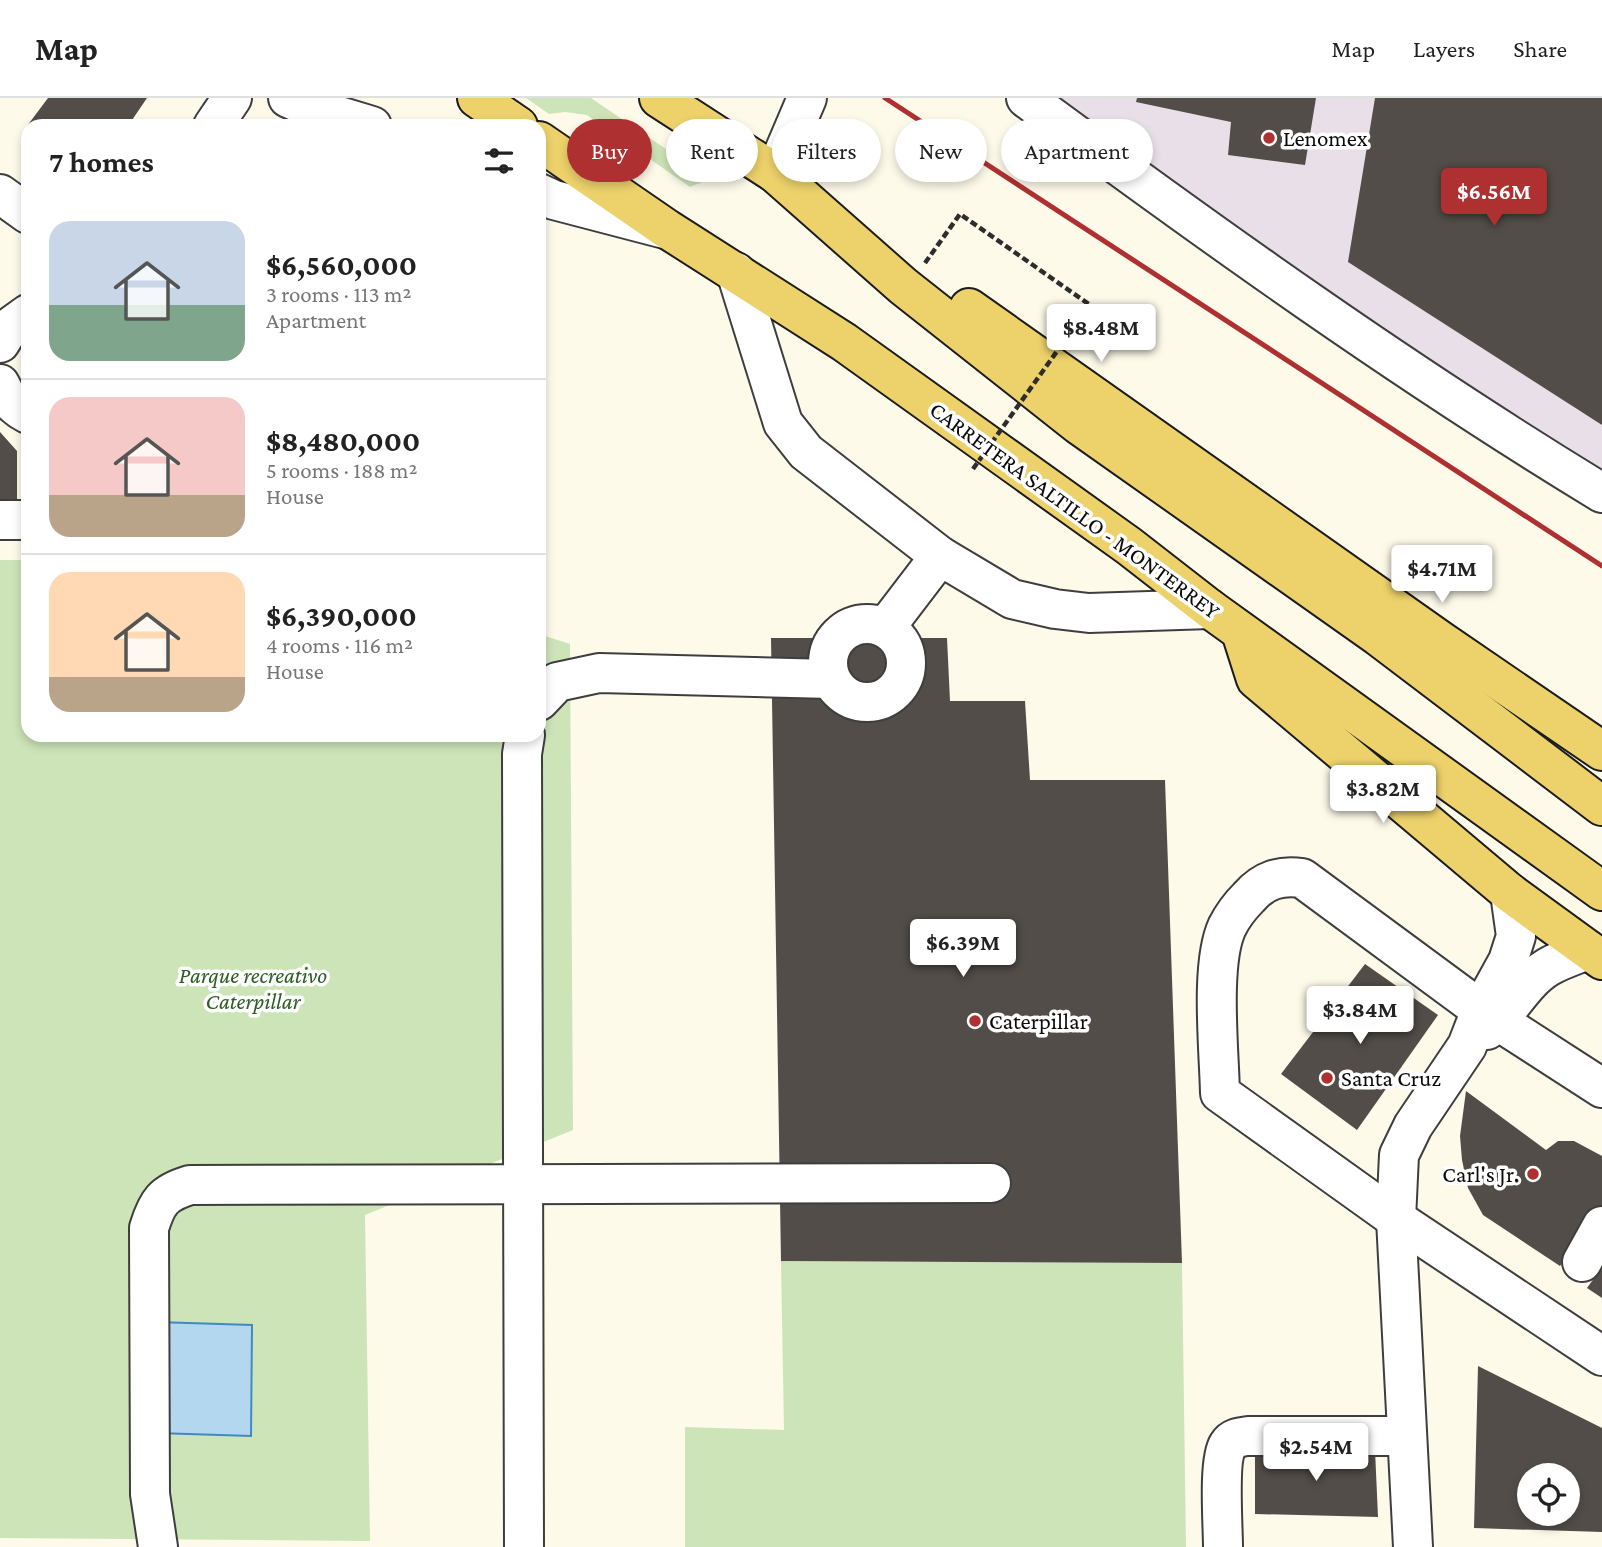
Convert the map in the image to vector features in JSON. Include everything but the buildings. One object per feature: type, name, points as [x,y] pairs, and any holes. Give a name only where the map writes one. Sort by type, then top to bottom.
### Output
[{"type":"main road","points":[[477,98],[508,119]]},
{"type":"main road","points":[[659,98],[772,171]]},
{"type":"main road","name":"CARRETERA SALTILLO - MONTERREY","points":[[546,146],[667,229],[844,342],[1129,546],[1210,610],[1602,891]]},
{"type":"main road","points":[[785,182],[903,286],[1079,425],[1378,636],[1602,806]]},
{"type":"main road","points":[[844,235],[918,272],[1441,641],[1602,751]]},
{"type":"main road","points":[[1241,632],[1256,679],[1510,893],[1595,955]]},
{"type":"street","points":[[218,119],[232,98]]},
{"type":"street","points":[[288,98],[349,119]]},
{"type":"street","points":[[798,119],[807,98]]},
{"type":"street","points":[[1026,98],[1184,214],[1358,334],[1602,493]]},
{"type":"street","points":[[0,194],[21,210]]},
{"type":"street","points":[[546,196],[667,229]]},
{"type":"street","points":[[736,272],[783,423],[806,452],[940,556],[1012,599],[1055,610],[1089,613],[1210,610]]},
{"type":"street","points":[[0,343],[10,327],[21,319]]},
{"type":"street","points":[[0,384],[5,395],[21,410]]},
{"type":"street","points":[[0,520],[21,520]]},
{"type":"street","points":[[885,628],[940,556]]},
{"type":"street","points":[[858,624],[885,628],[896,636],[904,647],[907,661],[905,674],[899,687],[889,696],[862,702],[849,698],[838,690],[831,678],[827,665],[829,651],[840,635],[858,624]]},
{"type":"street","points":[[546,694],[557,682],[599,673],[831,678]]},
{"type":"street","points":[[524,742],[524,1547]]},
{"type":"street","points":[[1602,1088],[1490,1015],[1302,878],[1288,876],[1259,885],[1236,911],[1226,929],[1219,951],[1217,975],[1220,1093],[1396,1219],[1602,1356]]},
{"type":"street","points":[[1490,1015],[1516,936],[1510,893]]},
{"type":"street","points":[[1413,1547],[1396,1219],[1399,1155],[1413,1126],[1490,1015],[1547,967],[1595,955]]},
{"type":"street","points":[[158,1547],[150,1494],[149,1228],[155,1208],[170,1191],[190,1185],[991,1183]]},
{"type":"street","points":[[1582,1262],[1602,1226]]},
{"type":"street","points":[[1223,1547],[1223,1460],[1228,1444],[1236,1438],[1407,1436]]},
{"type":"path","points":[[918,272],[960,214],[1090,305],[973,469]]},
{"type":"shaded area","points":[[1058,98],[1602,98],[1602,495],[1153,167],[1153,119],[1087,119]]},
{"type":"green space","points":[[526,98],[591,98],[622,119],[593,119],[587,115],[565,112],[549,114]]},
{"type":"green space","points":[[652,140],[666,149],[666,170],[652,160]]},
{"type":"green space","points":[[683,182],[702,182],[690,187]]},
{"type":"green space","name":"Parque recreativo Caterpillar","points":[[0,560],[21,560],[21,742],[546,742],[546,636],[570,644],[573,1130],[365,1215],[370,1541],[0,1538]]},
{"type":"green space","points":[[781,1261],[1182,1263],[1186,1547],[685,1547],[685,1427],[784,1430]]},
{"type":"water","points":[[156,1322],[252,1325],[251,1436],[157,1433]]},
{"type":"railway","points":[[885,98],[1602,566]]},
{"type":"place","name":"Lenomex","points":[[1269,138]]},
{"type":"place","name":"Caterpillar","points":[[975,1021]]},
{"type":"place","name":"Santa Cruz","points":[[1327,1078]]},
{"type":"place","name":"Carl's Jr.","points":[[1533,1174]]}]
